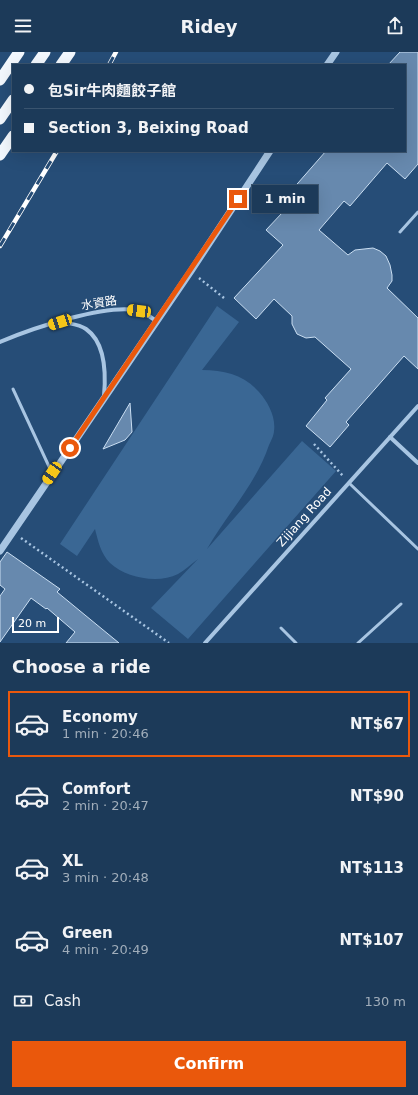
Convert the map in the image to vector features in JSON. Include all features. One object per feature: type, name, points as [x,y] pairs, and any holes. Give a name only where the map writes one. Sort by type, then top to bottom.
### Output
[{"type":"highway","points":[[0,80],[19,52]]},
{"type":"highway","points":[[37,64],[45,52]]},
{"type":"highway","points":[[62,64],[70,52]]},
{"type":"highway","points":[[0,119],[12,101]]},
{"type":"highway","points":[[0,155],[12,137]]},
{"type":"street","points":[[328,64],[336,52]]},
{"type":"street","points":[[0,551],[155,320],[191,271],[269,152]]},
{"type":"street","name":"水資路","points":[[0,342],[60,322],[92,314],[126,310],[139,311],[155,320]]},
{"type":"street","points":[[60,322],[76,325],[86,329],[97,343],[102,354],[104,369],[104,398]]},
{"type":"street","name":"Zijiang Road","points":[[205,643],[418,406]]},
{"type":"street","points":[[390,437],[418,464]]},
{"type":"lane","points":[[400,232],[418,212]]},
{"type":"lane","points":[[13,389],[52,473]]},
{"type":"lane","points":[[349,482],[418,549]]},
{"type":"lane","points":[[358,643],[401,604]]},
{"type":"lane","points":[[281,628],[296,643]]},
{"type":"path","points":[[191,271],[224,298]]},
{"type":"path","points":[[314,444],[349,482]]},
{"type":"path","points":[[12,532],[170,643]]},
{"type":"shaded area","points":[[217,306],[239,322],[202,370],[226,372],[247,381],[253,386],[271,410],[274,420],[274,433],[257,473],[207,549],[302,441],[336,471],[188,639],[151,608],[198,559],[178,574],[170,577],[161,579],[142,578],[133,576],[110,563],[102,551],[95,529],[77,556],[60,544]]},
{"type":"building","points":[[400,52],[418,52],[418,164],[405,179],[387,163],[350,206],[344,201],[319,230],[348,255],[355,250],[373,248],[386,256],[392,275],[392,281],[387,288],[418,318],[418,369],[404,356],[346,422],[349,425],[330,447],[306,426],[327,400],[325,398],[351,369],[315,337],[306,338],[297,334],[292,324],[292,316],[274,299],[256,319],[234,298],[283,245],[266,230],[298,196],[291,191],[325,152],[406,152],[406,64],[389,64]]},
{"type":"building","points":[[130,403],[132,432],[125,440],[103,449]]},
{"type":"building","points":[[7,552],[60,589],[57,592],[119,643],[66,643],[75,632],[47,608],[46,609],[31,598],[0,642],[0,596],[5,589],[0,585],[0,562]]},
{"type":"railway","points":[[110,64],[116,52]]},
{"type":"railway","points":[[0,246],[56,152]]},
{"type":"route","points":[[70,448],[155,320],[191,271],[238,199]]}]
